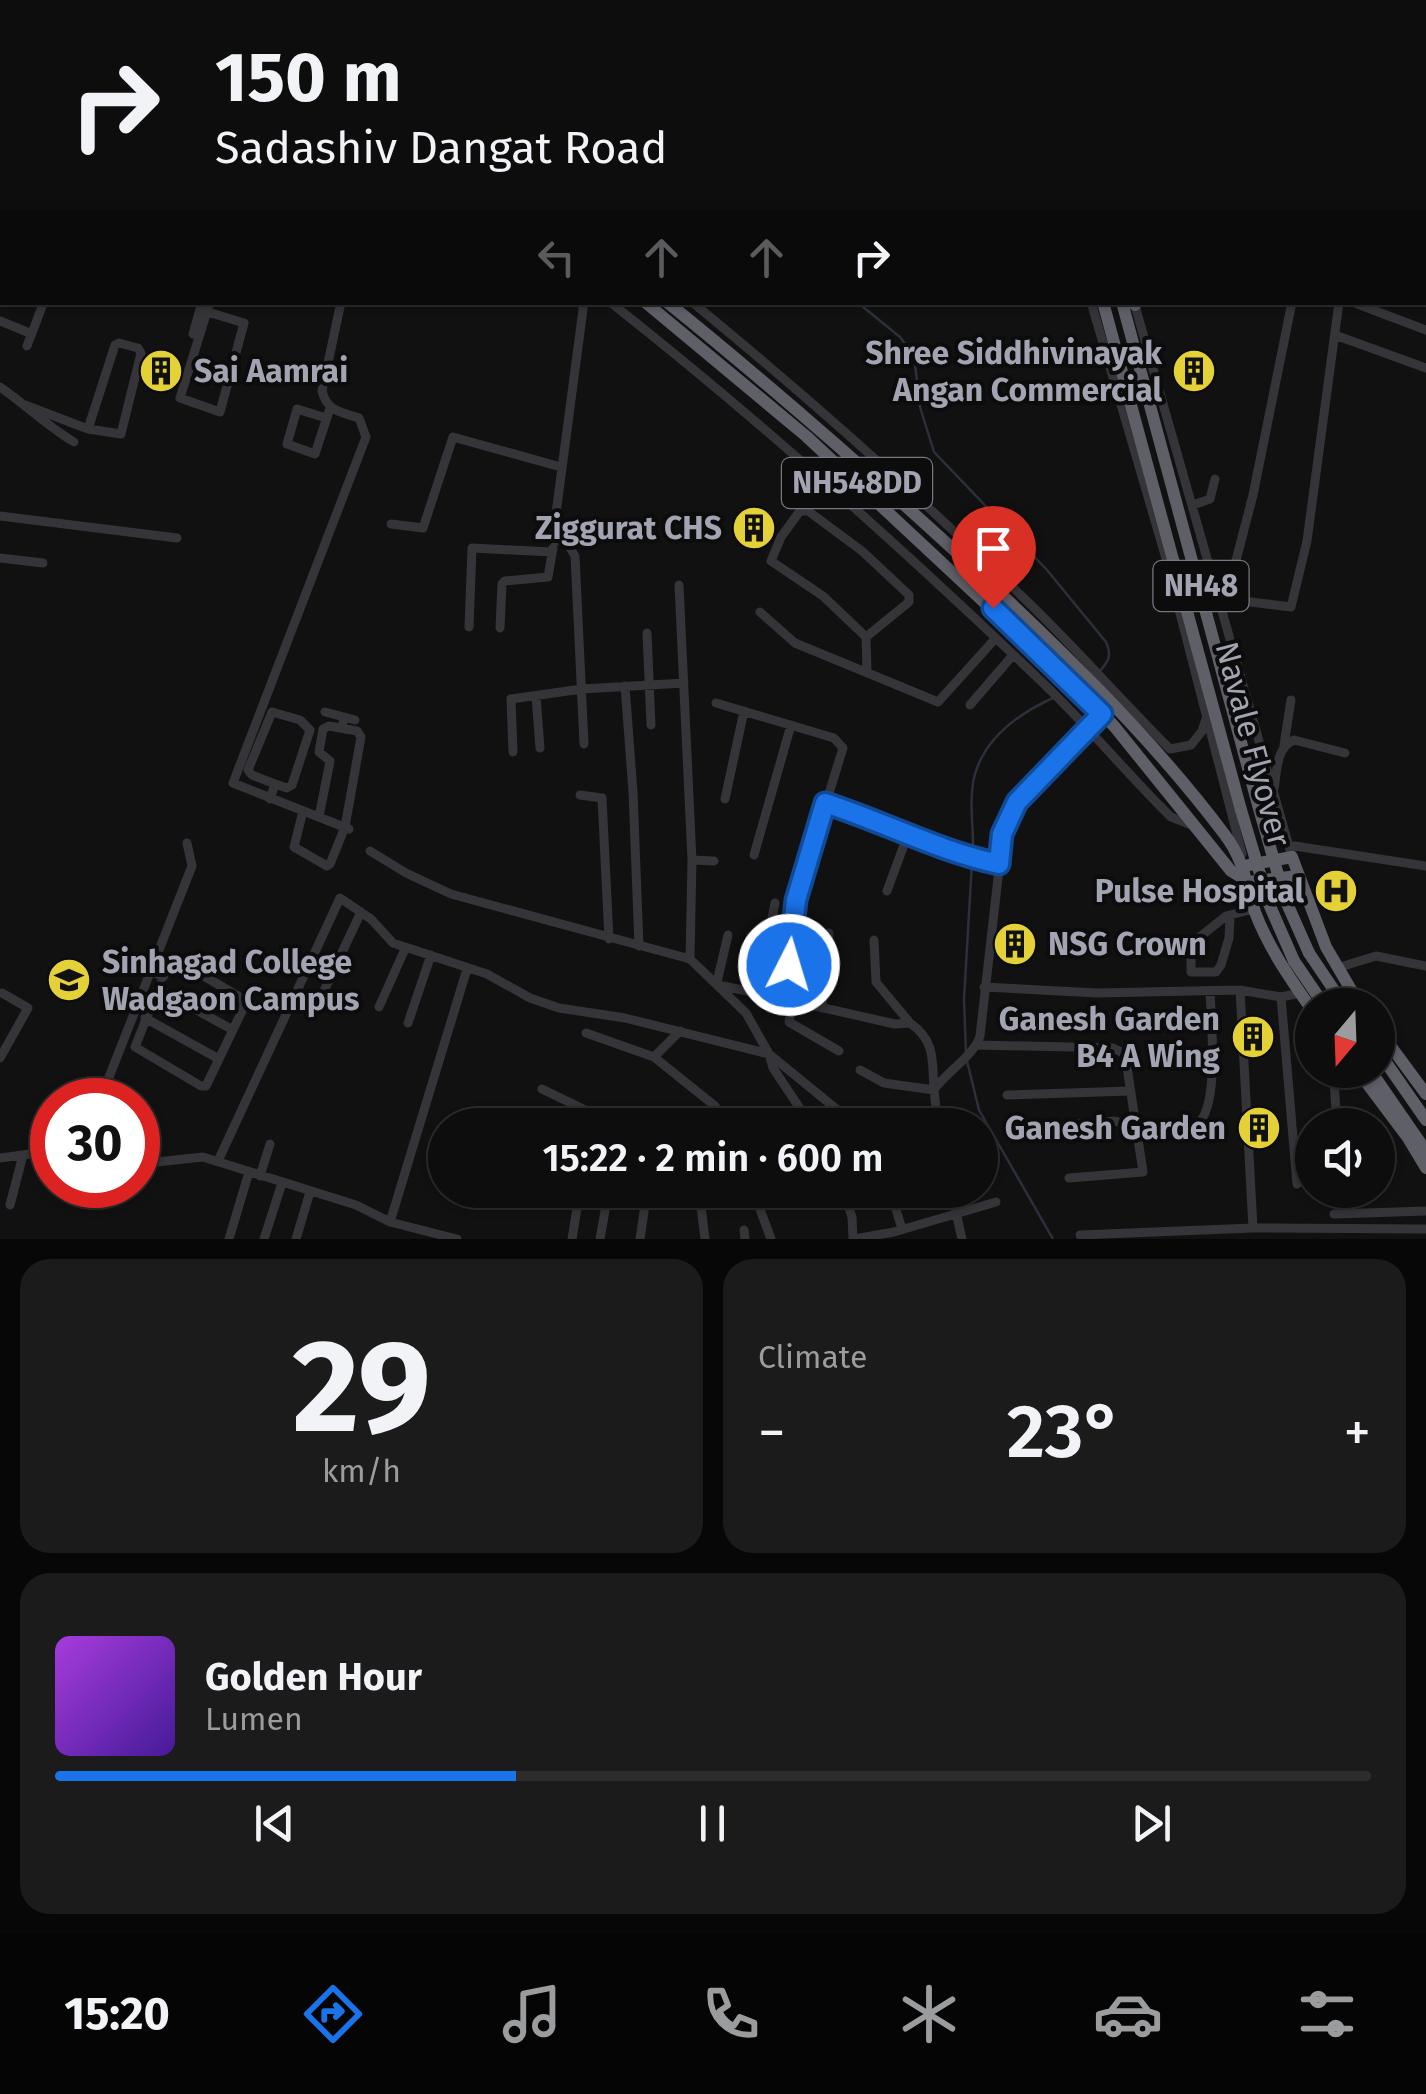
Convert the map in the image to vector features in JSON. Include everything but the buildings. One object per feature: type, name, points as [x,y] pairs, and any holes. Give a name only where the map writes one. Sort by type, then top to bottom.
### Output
[{"type":"highway","name":"NH548DD","points":[[649,305],[806,436],[1061,673],[1102,714],[1231,871],[1249,882]]},
{"type":"highway","name":"NH548DD","points":[[671,305],[829,436],[1077,660],[1122,706],[1201,804],[1244,865],[1254,905],[1297,988]]},
{"type":"highway","name":"Navale Flyover","points":[[1104,305],[1240,810],[1269,904],[1294,961],[1312,988]]},
{"type":"highway","name":"Navale Flyover","points":[[1131,305],[1134,349],[1285,899],[1309,953],[1333,988]]},
{"type":"highway","points":[[1244,865],[1290,851],[1304,894],[1349,988]]},
{"type":"highway","points":[[1249,882],[1297,876]]},
{"type":"highway","points":[[1254,905],[1304,894]]},
{"type":"highway","points":[[1395,1052],[1426,1094]]},
{"type":"highway","points":[[1395,1075],[1426,1120]]},
{"type":"highway","points":[[1370,1088],[1426,1168]]},
{"type":"highway","points":[[1383,1088],[1426,1150]]},
{"type":"street","points":[[27,346],[43,305]]},
{"type":"street","points":[[340,305],[322,390],[328,413],[315,454],[287,444],[298,409],[328,413],[359,418],[366,437],[235,786],[347,828]]},
{"type":"street","points":[[500,628],[502,584],[548,577],[584,305]]},
{"type":"street","points":[[614,305],[779,440],[1044,684],[1171,817],[1198,828]]},
{"type":"street","points":[[696,305],[862,447],[1021,596],[1077,660]]},
{"type":"street","points":[[1092,305],[1160,537],[1244,865]]},
{"type":"street","points":[[1132,305],[1222,598],[1290,851],[1426,866]]},
{"type":"street","points":[[1222,598],[1254,495],[1291,305]]},
{"type":"street","points":[[1222,598],[1291,607],[1307,541],[1339,305]]},
{"type":"street","points":[[1360,305],[1426,330]]},
{"type":"street","points":[[207,306],[244,323],[220,412],[180,398],[207,306]]},
{"type":"street","points":[[193,334],[207,306]]},
{"type":"street","points":[[0,321],[32,334]]},
{"type":"street","points":[[1335,335],[1426,368]]},
{"type":"street","points":[[0,387],[26,404],[88,429],[121,434],[141,353],[138,348],[115,345],[88,429]]},
{"type":"street","points":[[26,404],[46,426],[74,442]]},
{"type":"street","points":[[392,524],[422,528],[453,437],[562,467]]},
{"type":"street","points":[[1194,505],[1210,499],[1215,478]]},
{"type":"street","points":[[866,637],[910,602],[909,595],[862,552],[808,511],[800,511],[771,561],[824,596],[866,637],[867,673]]},
{"type":"street","points":[[0,516],[177,538]]},
{"type":"street","points":[[554,540],[567,543],[574,556],[584,744]]},
{"type":"street","points":[[469,627],[472,548],[552,552]]},
{"type":"street","points":[[0,558],[43,563]]},
{"type":"street","points":[[679,585],[692,860],[690,959]]},
{"type":"street","points":[[760,612],[795,643],[938,702],[995,639]]},
{"type":"street","points":[[646,634],[651,725]]},
{"type":"street","points":[[970,705],[1013,655]]},
{"type":"street","points":[[513,752],[511,700],[582,689],[684,683]]},
{"type":"street","points":[[625,686],[639,946]]},
{"type":"street","points":[[536,696],[540,748]]},
{"type":"street","points":[[1274,792],[1291,700]]},
{"type":"street","points":[[716,702],[834,738],[843,748],[796,900],[787,998]]},
{"type":"street","points":[[1122,706],[1170,750],[1192,745],[1206,716]]},
{"type":"street","points":[[725,799],[744,711]]},
{"type":"street","points":[[272,712],[300,720],[310,730],[292,784],[287,788],[275,784],[252,776],[248,770],[272,712]]},
{"type":"street","points":[[303,811],[294,847],[327,866],[333,862],[347,828],[361,737],[347,722],[326,712]]},
{"type":"street","points":[[934,1090],[974,1047],[1002,834],[1017,802],[1084,724],[1102,714]]},
{"type":"street","points":[[319,817],[330,761],[320,752],[324,729],[347,722]]},
{"type":"street","points":[[754,854],[791,725]]},
{"type":"street","points":[[1284,745],[1294,740],[1345,753]]},
{"type":"street","points":[[270,799],[275,784]]},
{"type":"street","points":[[580,795],[602,798],[609,938]]},
{"type":"street","points":[[825,803],[962,855],[999,864]]},
{"type":"street","points":[[1236,832],[1281,822]]},
{"type":"street","points":[[888,892],[908,834]]},
{"type":"street","points":[[109,1078],[192,866],[187,843]]},
{"type":"street","points":[[370,851],[451,894],[690,959],[746,1013],[773,1068],[800,1108]]},
{"type":"street","points":[[692,860],[714,861]]},
{"type":"street","points":[[218,1161],[340,898],[405,949],[488,974],[530,998],[559,1008],[625,1018],[768,1054],[835,1108]]},
{"type":"street","points":[[719,984],[758,993],[775,903]]},
{"type":"street","points":[[1230,918],[1221,965],[1216,972],[1191,972],[1191,944],[1226,916],[1230,918],[1254,905]]},
{"type":"street","points":[[322,995],[361,912]]},
{"type":"street","points":[[822,1008],[829,934]]},
{"type":"street","points":[[719,984],[728,936]]},
{"type":"street","points":[[874,940],[876,982],[910,1023],[924,1033],[930,1047],[936,1108]]},
{"type":"street","points":[[378,1008],[405,949]]},
{"type":"street","points":[[408,1024],[431,955]]},
{"type":"street","points":[[1337,968],[1376,956],[1426,966]]},
{"type":"street","points":[[175,960],[243,999],[244,1007],[206,1086],[135,1046],[164,977],[175,960]]},
{"type":"street","points":[[390,1222],[467,969]]},
{"type":"street","points":[[152,971],[164,977]]},
{"type":"street","points":[[984,987],[1097,993],[1240,990],[1281,997],[1295,994]]},
{"type":"street","points":[[158,988],[233,1030]]},
{"type":"street","points":[[1240,990],[1253,1228]]},
{"type":"street","points":[[1016,1129],[1114,1120],[1139,1128],[1197,1125],[1203,1120],[1213,1057],[1210,991]]},
{"type":"street","points":[[0,1058],[3,1045],[28,1008],[2,993]]},
{"type":"street","points":[[1281,997],[1295,1161]]},
{"type":"street","points":[[839,1051],[789,1022],[793,1002],[896,1024],[910,1023]]},
{"type":"street","points":[[145,1018],[219,1059]]},
{"type":"street","points":[[654,1057],[680,1031]]},
{"type":"street","points":[[586,1033],[654,1057],[715,1108]]},
{"type":"street","points":[[974,1047],[1119,1050],[1127,1060],[1143,1172],[1068,1178]]},
{"type":"street","points":[[860,1070],[884,1083],[934,1090]]},
{"type":"street","points":[[542,1089],[582,1108]]},
{"type":"street","points":[[1007,1096],[1130,1091]]},
{"type":"street","points":[[229,1239],[270,1144]]},
{"type":"street","points":[[0,1158],[30,1154]]},
{"type":"street","points":[[10,1205],[24,1155]]},
{"type":"street","points":[[160,1161],[194,1156],[218,1161],[356,1206],[390,1222],[457,1239]]},
{"type":"street","points":[[264,1239],[282,1183]]},
{"type":"street","points":[[296,1239],[310,1192]]},
{"type":"street","points":[[572,1239],[577,1208]]},
{"type":"street","points":[[640,1239],[645,1208]]},
{"type":"street","points":[[702,1208],[706,1239]]},
{"type":"street","points":[[760,1208],[771,1239]]},
{"type":"street","points":[[849,1208],[854,1239],[897,1233],[976,1208]]},
{"type":"street","points":[[893,1208],[897,1233]]},
{"type":"street","points":[[956,1208],[962,1239]]},
{"type":"street","points":[[600,1239],[605,1211]]},
{"type":"street","points":[[1334,1214],[1426,1211]]},
{"type":"street","points":[[1080,1235],[1253,1228],[1426,1229]]},
{"type":"waterway","points":[[861,305],[900,337],[914,356],[920,407],[934,452],[1047,570],[1106,642],[1108,658],[1099,672]]},
{"type":"waterway","points":[[973,854],[972,793],[980,761],[1006,728],[1053,698]]},
{"type":"waterway","points":[[966,1053],[964,999],[972,862]]},
{"type":"waterway","points":[[967,1061],[979,1110],[1053,1239]]},
{"type":"place","name":"Sai Aamrai","points":[[161,371]]},
{"type":"place","name":"Shree Siddhivinayak Angan Commercial","points":[[1194,371]]},
{"type":"place","name":"Ziggurat CHS","points":[[754,528]]},
{"type":"place","name":"Pulse Hospital","points":[[1336,891]]},
{"type":"place","name":"NSG Crown","points":[[1015,944]]},
{"type":"place","name":"Sinhagad College Wadgaon Campus","points":[[69,980]]},
{"type":"place","name":"Ganesh Garden B4 A Wing","points":[[1253,1037]]},
{"type":"place","name":"Ganesh Garden","points":[[1259,1128]]},
{"type":"route","points":[[789,965],[796,900],[825,803],[872,818],[934,846],[999,864],[1002,834],[1017,802],[1102,714],[993,608]]}]
